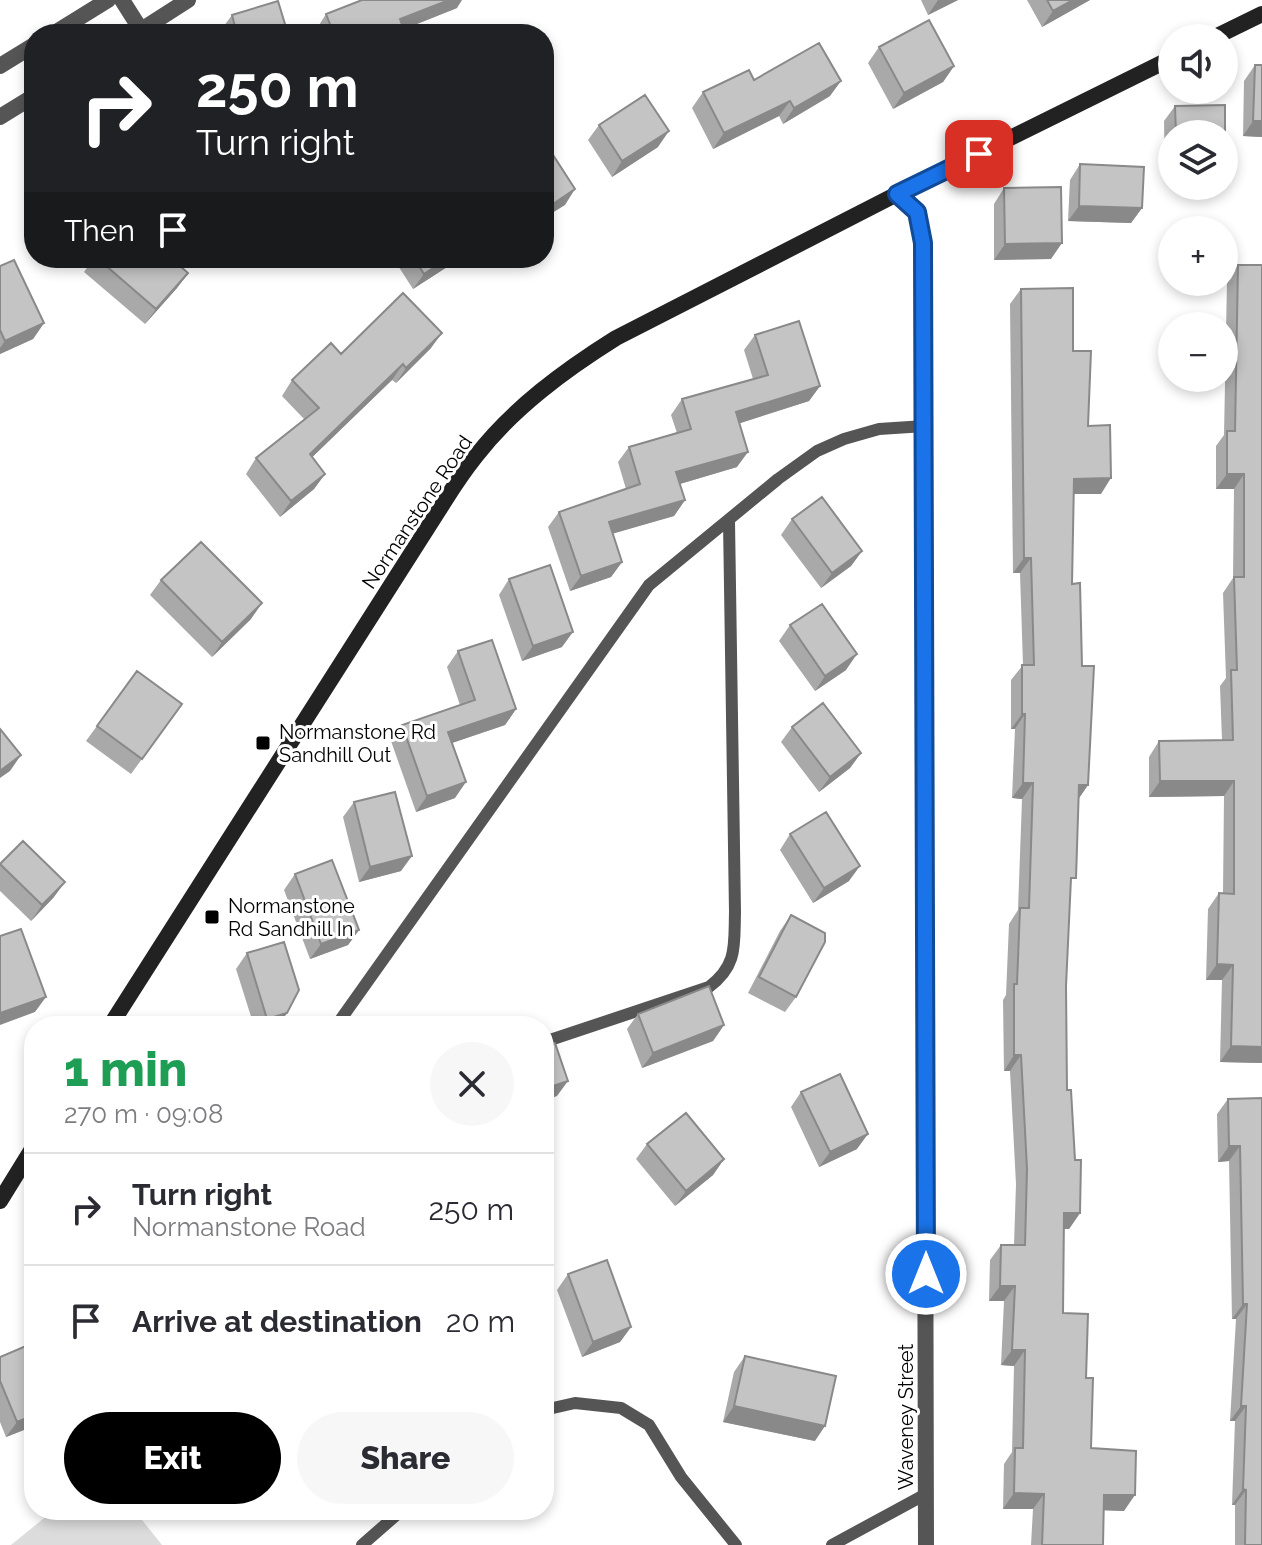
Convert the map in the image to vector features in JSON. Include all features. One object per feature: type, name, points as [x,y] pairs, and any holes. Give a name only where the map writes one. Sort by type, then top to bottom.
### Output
[{"type":"street","points":[[69,24],[108,0]]},
{"type":"street","points":[[122,0],[134,24]]},
{"type":"street","points":[[150,24],[188,0]]},
{"type":"street","points":[[1238,26],[1262,14]]},
{"type":"street","points":[[0,66],[24,51]]},
{"type":"street","name":"Normanstone Road","points":[[120,1016],[411,553],[477,454],[540,392],[578,362],[616,338],[1158,65]]},
{"type":"street","points":[[0,117],[24,102]]},
{"type":"street","name":"Waveney Street","points":[[897,194],[917,212],[923,243],[926,1545]]},
{"type":"street","points":[[0,1201],[6,1178],[24,1157]]},
{"type":"lane","points":[[343,1016],[649,585],[778,479],[817,451],[879,429],[925,426]]},
{"type":"lane","points":[[554,1039],[709,987],[722,977],[731,964],[735,912],[729,521]]},
{"type":"lane","points":[[554,1408],[575,1403],[621,1408],[649,1425],[681,1477],[736,1545]]},
{"type":"lane","points":[[832,1545],[926,1494]]},
{"type":"lane","points":[[362,1545],[391,1520]]},
{"type":"shaded area","points":[[42,1520],[142,1520],[162,1545],[11,1545]]},
{"type":"building","points":[[362,0],[449,0],[400,19],[402,24],[330,24],[326,14]]},
{"type":"building","points":[[1047,0],[1073,0],[1053,11]]},
{"type":"building","points":[[278,1],[285,24],[234,24],[232,15]]},
{"type":"building","points":[[929,20],[954,66],[904,93],[879,47]]},
{"type":"building","points":[[819,43],[841,81],[794,108],[790,101],[724,133],[703,92],[749,70],[754,80]]},
{"type":"building","points":[[1255,65],[1262,65],[1262,121],[1253,121]]},
{"type":"building","points":[[645,95],[669,131],[622,161],[599,125]]},
{"type":"building","points":[[1225,105],[1225,120],[1176,120],[1175,106]]},
{"type":"building","points":[[554,156],[575,189],[554,203]]},
{"type":"building","points":[[1080,164],[1144,167],[1142,208],[1079,206]]},
{"type":"building","points":[[1061,187],[1062,243],[1005,244],[1004,188]]},
{"type":"building","points":[[14,260],[44,323],[5,341],[0,330],[0,266]]},
{"type":"building","points":[[1238,265],[1262,265],[1262,1047],[1231,1046],[1233,965],[1217,964],[1219,893],[1234,894],[1234,781],[1160,781],[1159,741],[1233,740],[1231,670],[1237,670],[1234,577],[1244,577],[1244,474],[1227,474],[1227,431],[1235,431],[1238,392]]},
{"type":"building","points":[[109,268],[182,268],[188,273],[156,309]]},
{"type":"building","points":[[1073,288],[1073,351],[1091,351],[1088,426],[1110,425],[1111,478],[1074,479],[1072,584],[1080,583],[1082,666],[1094,666],[1088,785],[1079,785],[1076,878],[1071,878],[1066,986],[1067,1090],[1071,1090],[1075,1160],[1081,1160],[1080,1213],[1064,1213],[1063,1313],[1088,1314],[1086,1378],[1093,1378],[1091,1448],[1136,1451],[1135,1495],[1104,1495],[1103,1545],[1042,1545],[1044,1494],[1014,1493],[1015,1448],[1023,1448],[1025,1350],[1012,1350],[1015,1286],[1000,1286],[1001,1245],[1025,1245],[1027,1169],[1021,1055],[1014,1055],[1014,984],[1017,984],[1020,908],[1029,908],[1033,783],[1023,783],[1025,714],[1022,714],[1022,665],[1034,665],[1031,558],[1024,558],[1021,289]]},
{"type":"building","points":[[403,293],[442,333],[406,368],[403,364],[310,454],[325,474],[291,501],[256,458],[319,408],[292,380],[331,343],[341,354]]},
{"type":"building","points":[[799,321],[820,386],[736,412],[748,452],[676,472],[685,500],[609,522],[622,562],[581,576],[559,512],[640,484],[629,447],[691,429],[682,399],[768,375],[755,335]]},
{"type":"building","points":[[822,497],[862,551],[832,573],[792,519]]},
{"type":"building","points":[[201,542],[262,603],[222,642],[161,580]]},
{"type":"building","points":[[550,565],[573,632],[533,646],[509,579]]},
{"type":"building","points":[[822,604],[857,654],[825,676],[790,625]]},
{"type":"building","points":[[492,640],[516,709],[448,732],[466,782],[427,796],[402,725],[475,700],[458,651]]},
{"type":"building","points":[[137,671],[182,704],[142,759],[97,726]]},
{"type":"building","points":[[823,703],[861,753],[830,777],[792,727]]},
{"type":"building","points":[[0,729],[21,755],[0,771]]},
{"type":"building","points":[[395,792],[412,856],[370,867],[354,802]]},
{"type":"building","points":[[826,812],[860,866],[824,888],[790,834]]},
{"type":"building","points":[[23,841],[65,882],[42,905],[0,864]]},
{"type":"building","points":[[332,860],[359,930],[321,944],[295,874]]},
{"type":"building","points":[[791,915],[825,933],[825,942],[796,997],[759,977]]},
{"type":"building","points":[[21,929],[46,997],[0,1013],[0,936]]},
{"type":"building","points":[[284,942],[299,990],[287,1013],[266,1016],[247,953]]},
{"type":"building","points":[[709,986],[724,1025],[653,1053],[638,1014]]},
{"type":"building","points":[[554,1043],[568,1081],[554,1086]]},
{"type":"building","points":[[840,1074],[868,1134],[830,1152],[801,1092]]},
{"type":"building","points":[[1262,1098],[1262,1545],[1245,1545],[1246,1490],[1243,1489],[1246,1406],[1241,1406],[1247,1304],[1243,1304],[1240,1146],[1229,1146],[1228,1099]]},
{"type":"building","points":[[686,1113],[724,1159],[686,1191],[647,1144]]},
{"type":"building","points":[[607,1260],[631,1327],[593,1342],[568,1274]]},
{"type":"building","points":[[24,1347],[24,1419],[17,1422],[0,1381],[0,1357]]},
{"type":"building","points":[[745,1356],[836,1376],[825,1426],[734,1406]]},
{"type":"place","name":"Normanstone Rd Sandhill Out","points":[[263,743]]},
{"type":"place","name":"Normanstone Rd Sandhill In","points":[[212,917]]},
{"type":"route","points":[[926,1274],[923,243],[917,212],[897,194],[979,154]]}]
